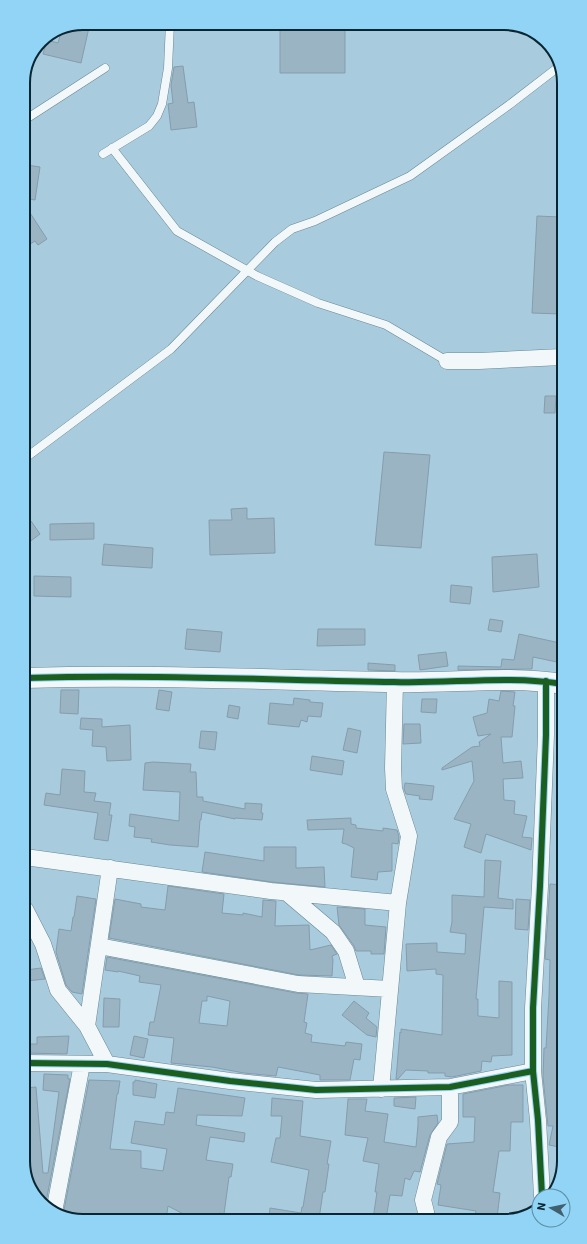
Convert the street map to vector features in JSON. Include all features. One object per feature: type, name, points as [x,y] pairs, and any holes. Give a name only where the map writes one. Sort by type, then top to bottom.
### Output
[{"type":"street","points":[[448,361],[557,357]]},
{"type":"street","points":[[30,678],[82,676],[395,682],[475,680],[554,683],[546,735],[534,1008],[533,1071],[542,1188]]},
{"type":"street","points":[[381,1089],[398,903],[409,836],[394,789],[395,682]]},
{"type":"street","points":[[30,858],[287,893],[398,903]]},
{"type":"street","points":[[87,1026],[110,868]]},
{"type":"street","points":[[287,893],[333,932],[346,951],[357,987]]},
{"type":"street","points":[[30,917],[43,944],[58,990],[87,1026],[107,1064]]},
{"type":"street","points":[[99,946],[298,984],[390,989]]},
{"type":"street","points":[[30,1063],[107,1064],[230,1081],[316,1090],[450,1087],[533,1071]]},
{"type":"street","points":[[55,1206],[82,1064]]},
{"type":"street","points":[[426,1212],[423,1200],[439,1137],[450,1122],[450,1087]]},
{"type":"lane","points":[[103,154],[149,126],[157,116],[162,104],[168,68],[170,30]]},
{"type":"lane","points":[[30,116],[105,68]]},
{"type":"lane","points":[[30,455],[171,349],[275,242],[292,229],[315,221],[410,176],[509,105],[555,69]]},
{"type":"lane","points":[[112,148],[177,231],[247,271],[318,303],[386,325],[448,361]]},
{"type":"building","points":[[88,30],[81,63],[43,54],[45,46],[51,41],[58,43],[60,35],[63,34],[72,31]]},
{"type":"building","points":[[280,30],[345,30],[345,73],[280,73]]},
{"type":"building","points":[[183,66],[188,103],[194,102],[197,127],[171,130],[168,104],[173,103],[171,85],[174,67]]},
{"type":"building","points":[[30,165],[40,167],[35,200],[30,199]]},
{"type":"building","points":[[30,213],[47,239],[38,245],[35,241],[30,244]]},
{"type":"building","points":[[537,216],[557,217],[557,314],[532,313]]},
{"type":"building","points":[[545,396],[556,396],[555,413],[544,413]]},
{"type":"building","points":[[384,452],[430,455],[421,548],[375,545]]},
{"type":"building","points":[[247,508],[247,519],[274,518],[275,553],[210,555],[209,520],[232,520],[231,509]]},
{"type":"building","points":[[31,521],[40,534],[30,542]]},
{"type":"building","points":[[94,523],[94,539],[50,540],[50,524]]},
{"type":"building","points":[[104,544],[153,548],[152,568],[102,565]]},
{"type":"building","points":[[537,554],[539,587],[493,592],[492,557]]},
{"type":"building","points":[[34,576],[71,577],[71,597],[34,596]]},
{"type":"building","points":[[451,585],[472,587],[470,604],[450,602]]},
{"type":"building","points":[[490,619],[503,621],[501,632],[488,630]]},
{"type":"building","points":[[187,629],[222,632],[220,652],[185,649]]},
{"type":"building","points":[[318,629],[365,629],[365,645],[317,646]]},
{"type":"building","points":[[519,634],[557,642],[557,662],[533,657],[532,669],[458,670],[458,666],[501,667],[502,659],[514,660]]},
{"type":"building","points":[[446,652],[448,666],[420,670],[418,655]]},
{"type":"building","points":[[368,663],[395,665],[395,671],[368,670]]},
{"type":"building","points":[[61,690],[79,690],[78,714],[60,713]]},
{"type":"building","points":[[159,690],[172,692],[169,711],[156,709]]},
{"type":"building","points":[[501,691],[515,692],[512,737],[501,737],[503,763],[521,761],[523,778],[503,779],[504,800],[515,801],[514,814],[527,816],[522,837],[532,838],[531,850],[486,834],[481,853],[464,847],[471,824],[454,819],[474,781],[472,761],[442,770],[442,768],[472,747],[480,746],[479,742],[491,734],[478,736],[473,717],[487,713],[489,699],[499,701]]},
{"type":"building","points":[[294,698],[310,700],[310,702],[323,703],[321,717],[308,716],[307,722],[301,720],[299,727],[268,724],[270,703],[293,705]]},
{"type":"building","points":[[422,699],[437,699],[436,713],[421,712]]},
{"type":"building","points":[[229,705],[240,707],[238,719],[227,717]]},
{"type":"building","points":[[81,718],[102,719],[102,727],[130,725],[131,760],[107,761],[106,747],[92,746],[93,730],[80,729]]},
{"type":"building","points":[[404,724],[420,724],[421,743],[403,744]]},
{"type":"building","points":[[348,728],[361,731],[357,753],[343,750]]},
{"type":"building","points":[[201,731],[217,732],[215,750],[199,748]]},
{"type":"building","points":[[312,756],[344,761],[342,775],[310,770]]},
{"type":"building","points":[[145,763],[191,764],[190,772],[196,772],[197,797],[203,797],[203,801],[245,809],[245,803],[262,804],[262,820],[235,819],[202,812],[198,847],[170,845],[151,842],[152,839],[134,837],[135,827],[129,826],[130,814],[179,821],[180,792],[143,790]]},
{"type":"building","points":[[62,769],[85,771],[84,792],[96,793],[94,801],[111,803],[109,815],[112,815],[108,841],[94,839],[98,813],[44,805],[46,793],[60,795]]},
{"type":"building","points":[[405,783],[434,786],[432,800],[419,799],[420,796],[406,794],[404,789]]},
{"type":"building","points":[[351,818],[351,824],[356,825],[356,828],[383,831],[383,828],[397,830],[399,837],[398,844],[392,843],[392,871],[378,872],[377,880],[351,877],[354,848],[342,843],[344,829],[308,830],[307,820]]},
{"type":"building","points":[[264,847],[296,847],[296,868],[324,867],[325,887],[272,882],[202,872],[205,852],[264,861]]},
{"type":"building","points":[[485,860],[501,861],[498,898],[513,900],[513,909],[484,907],[476,999],[478,999],[478,1016],[499,1018],[499,981],[512,982],[512,1055],[492,1056],[491,1062],[482,1061],[481,1071],[452,1077],[445,1076],[445,1073],[428,1073],[428,1071],[406,1070],[398,1079],[396,1079],[401,1029],[442,1035],[443,975],[436,974],[436,969],[407,971],[406,944],[437,943],[437,952],[465,954],[466,934],[450,932],[452,922],[452,895],[484,897]]},
{"type":"building","points":[[550,884],[557,885],[557,1147],[549,1145],[553,1126],[548,1126],[543,1077],[544,1048],[546,1048],[550,960],[545,959]]},
{"type":"building","points":[[168,886],[224,894],[222,913],[243,915],[243,913],[262,917],[263,900],[276,901],[275,926],[309,925],[310,950],[331,945],[337,954],[332,956],[332,976],[299,975],[109,938],[115,899],[141,904],[141,907],[165,910]]},
{"type":"building","points":[[77,896],[96,899],[82,994],[72,992],[66,985],[56,952],[59,929],[71,931]]},
{"type":"building","points":[[516,899],[530,900],[528,930],[515,929]]},
{"type":"building","points":[[337,907],[365,909],[365,925],[386,927],[384,954],[371,954],[371,951],[356,951],[339,925]]},
{"type":"building","points":[[107,957],[308,994],[304,1022],[307,1023],[305,1033],[312,1035],[311,1042],[345,1046],[346,1042],[362,1044],[360,1060],[354,1059],[350,1080],[320,1080],[320,1075],[278,1067],[276,1076],[171,1063],[174,1038],[148,1035],[150,1022],[154,1022],[161,985],[139,982],[140,976],[118,971],[105,970]],"holes":[[[207,996],[230,1001],[227,1026],[199,1023],[202,1001],[207,1001]]]},
{"type":"building","points":[[41,968],[45,979],[30,981],[30,969]]},
{"type":"building","points":[[104,998],[120,999],[119,1027],[103,1027]]},
{"type":"building","points":[[354,1001],[369,1013],[366,1018],[377,1027],[376,1037],[367,1035],[342,1015]]},
{"type":"building","points":[[69,1036],[67,1054],[30,1053],[30,1044],[37,1044],[37,1037]]},
{"type":"building","points":[[134,1036],[148,1039],[144,1058],[130,1055]]},
{"type":"building","points":[[44,1074],[68,1075],[68,1079],[70,1079],[46,1200],[35,1185],[31,1172],[30,1088],[36,1087],[43,1173],[48,1173],[59,1092],[43,1090]]},
{"type":"building","points":[[89,1080],[120,1081],[110,1149],[141,1151],[141,1168],[163,1171],[167,1149],[131,1143],[135,1121],[164,1125],[166,1112],[174,1113],[178,1088],[245,1098],[242,1116],[197,1115],[196,1125],[245,1133],[244,1142],[210,1137],[206,1160],[233,1164],[231,1177],[229,1177],[224,1214],[183,1214],[168,1206],[167,1214],[79,1214],[64,1210]]},
{"type":"building","points":[[135,1080],[157,1084],[155,1098],[133,1095],[133,1082],[135,1082]]},
{"type":"building","points":[[509,1085],[523,1085],[523,1122],[511,1122],[510,1151],[499,1151],[493,1192],[500,1193],[497,1214],[476,1214],[476,1211],[438,1205],[441,1185],[437,1184],[447,1144],[474,1142],[475,1117],[463,1117],[463,1094]]},
{"type":"building","points":[[416,1097],[415,1109],[394,1106],[394,1098]]},
{"type":"building","points":[[272,1098],[303,1101],[300,1136],[331,1141],[327,1164],[329,1164],[325,1192],[323,1192],[320,1214],[270,1214],[270,1208],[301,1213],[309,1170],[271,1162],[276,1138],[280,1138],[282,1116],[271,1116]]},
{"type":"building","points":[[348,1099],[367,1099],[365,1111],[388,1114],[384,1142],[416,1147],[418,1117],[437,1115],[438,1123],[430,1135],[420,1172],[414,1171],[410,1180],[405,1178],[402,1196],[390,1195],[387,1214],[374,1214],[379,1164],[363,1161],[368,1138],[345,1135]]},
{"type":"cycle path","points":[[30,678],[163,677],[415,682],[521,680],[557,683]]},
{"type":"cycle path","points":[[542,1188],[538,1120],[533,1071],[533,1008],[540,886],[546,735],[546,681]]},
{"type":"cycle path","points":[[30,1063],[107,1064],[230,1081],[316,1090],[450,1087],[533,1071]]}]
